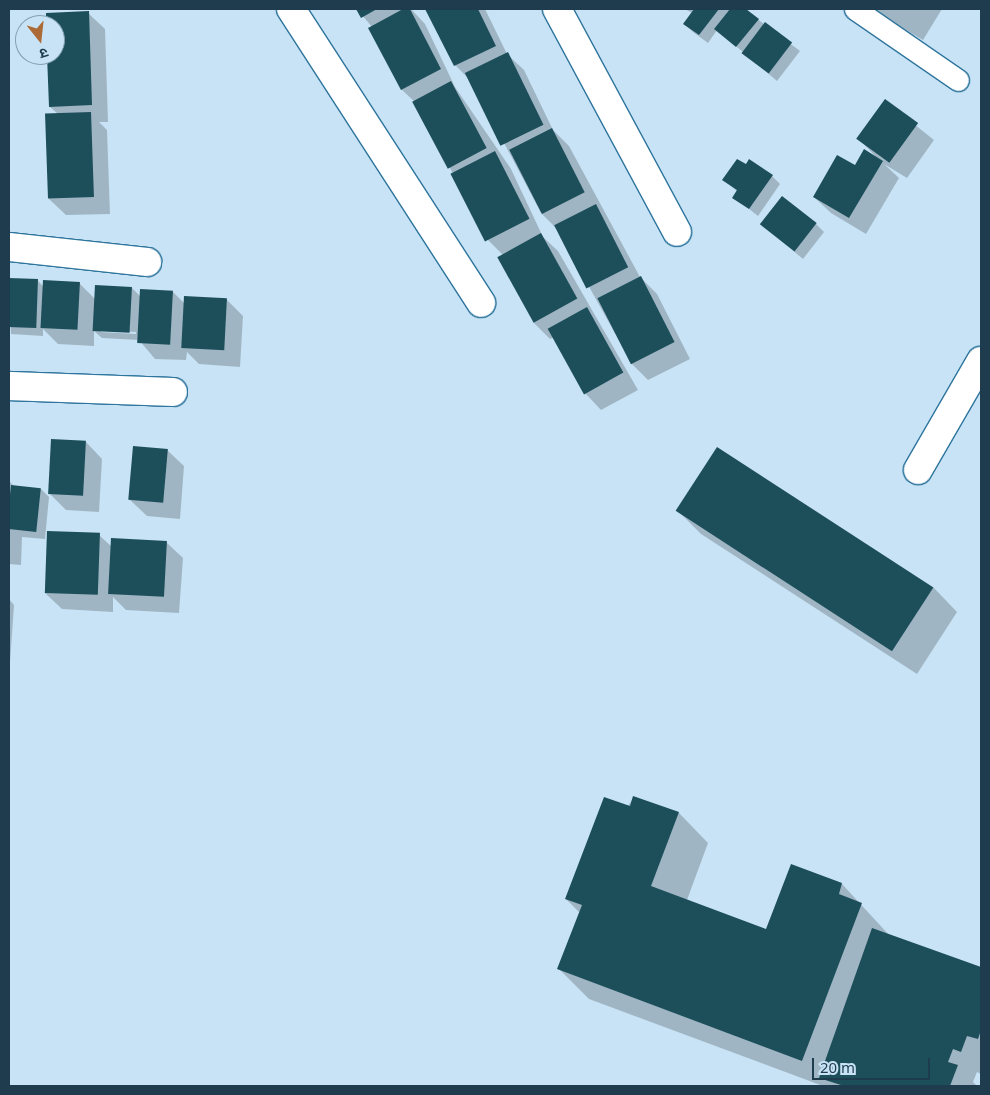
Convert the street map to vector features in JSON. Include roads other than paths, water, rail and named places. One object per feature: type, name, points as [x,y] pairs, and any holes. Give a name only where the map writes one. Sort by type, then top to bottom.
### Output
[{"type":"street","points":[[291,9],[481,303]]},
{"type":"street","points":[[557,9],[677,232]]},
{"type":"street","points":[[9,247],[147,262]]},
{"type":"street","points":[[918,470],[981,362]]},
{"type":"street","points":[[9,386],[172,392]]},
{"type":"lane","points":[[855,9],[958,80]]}]
